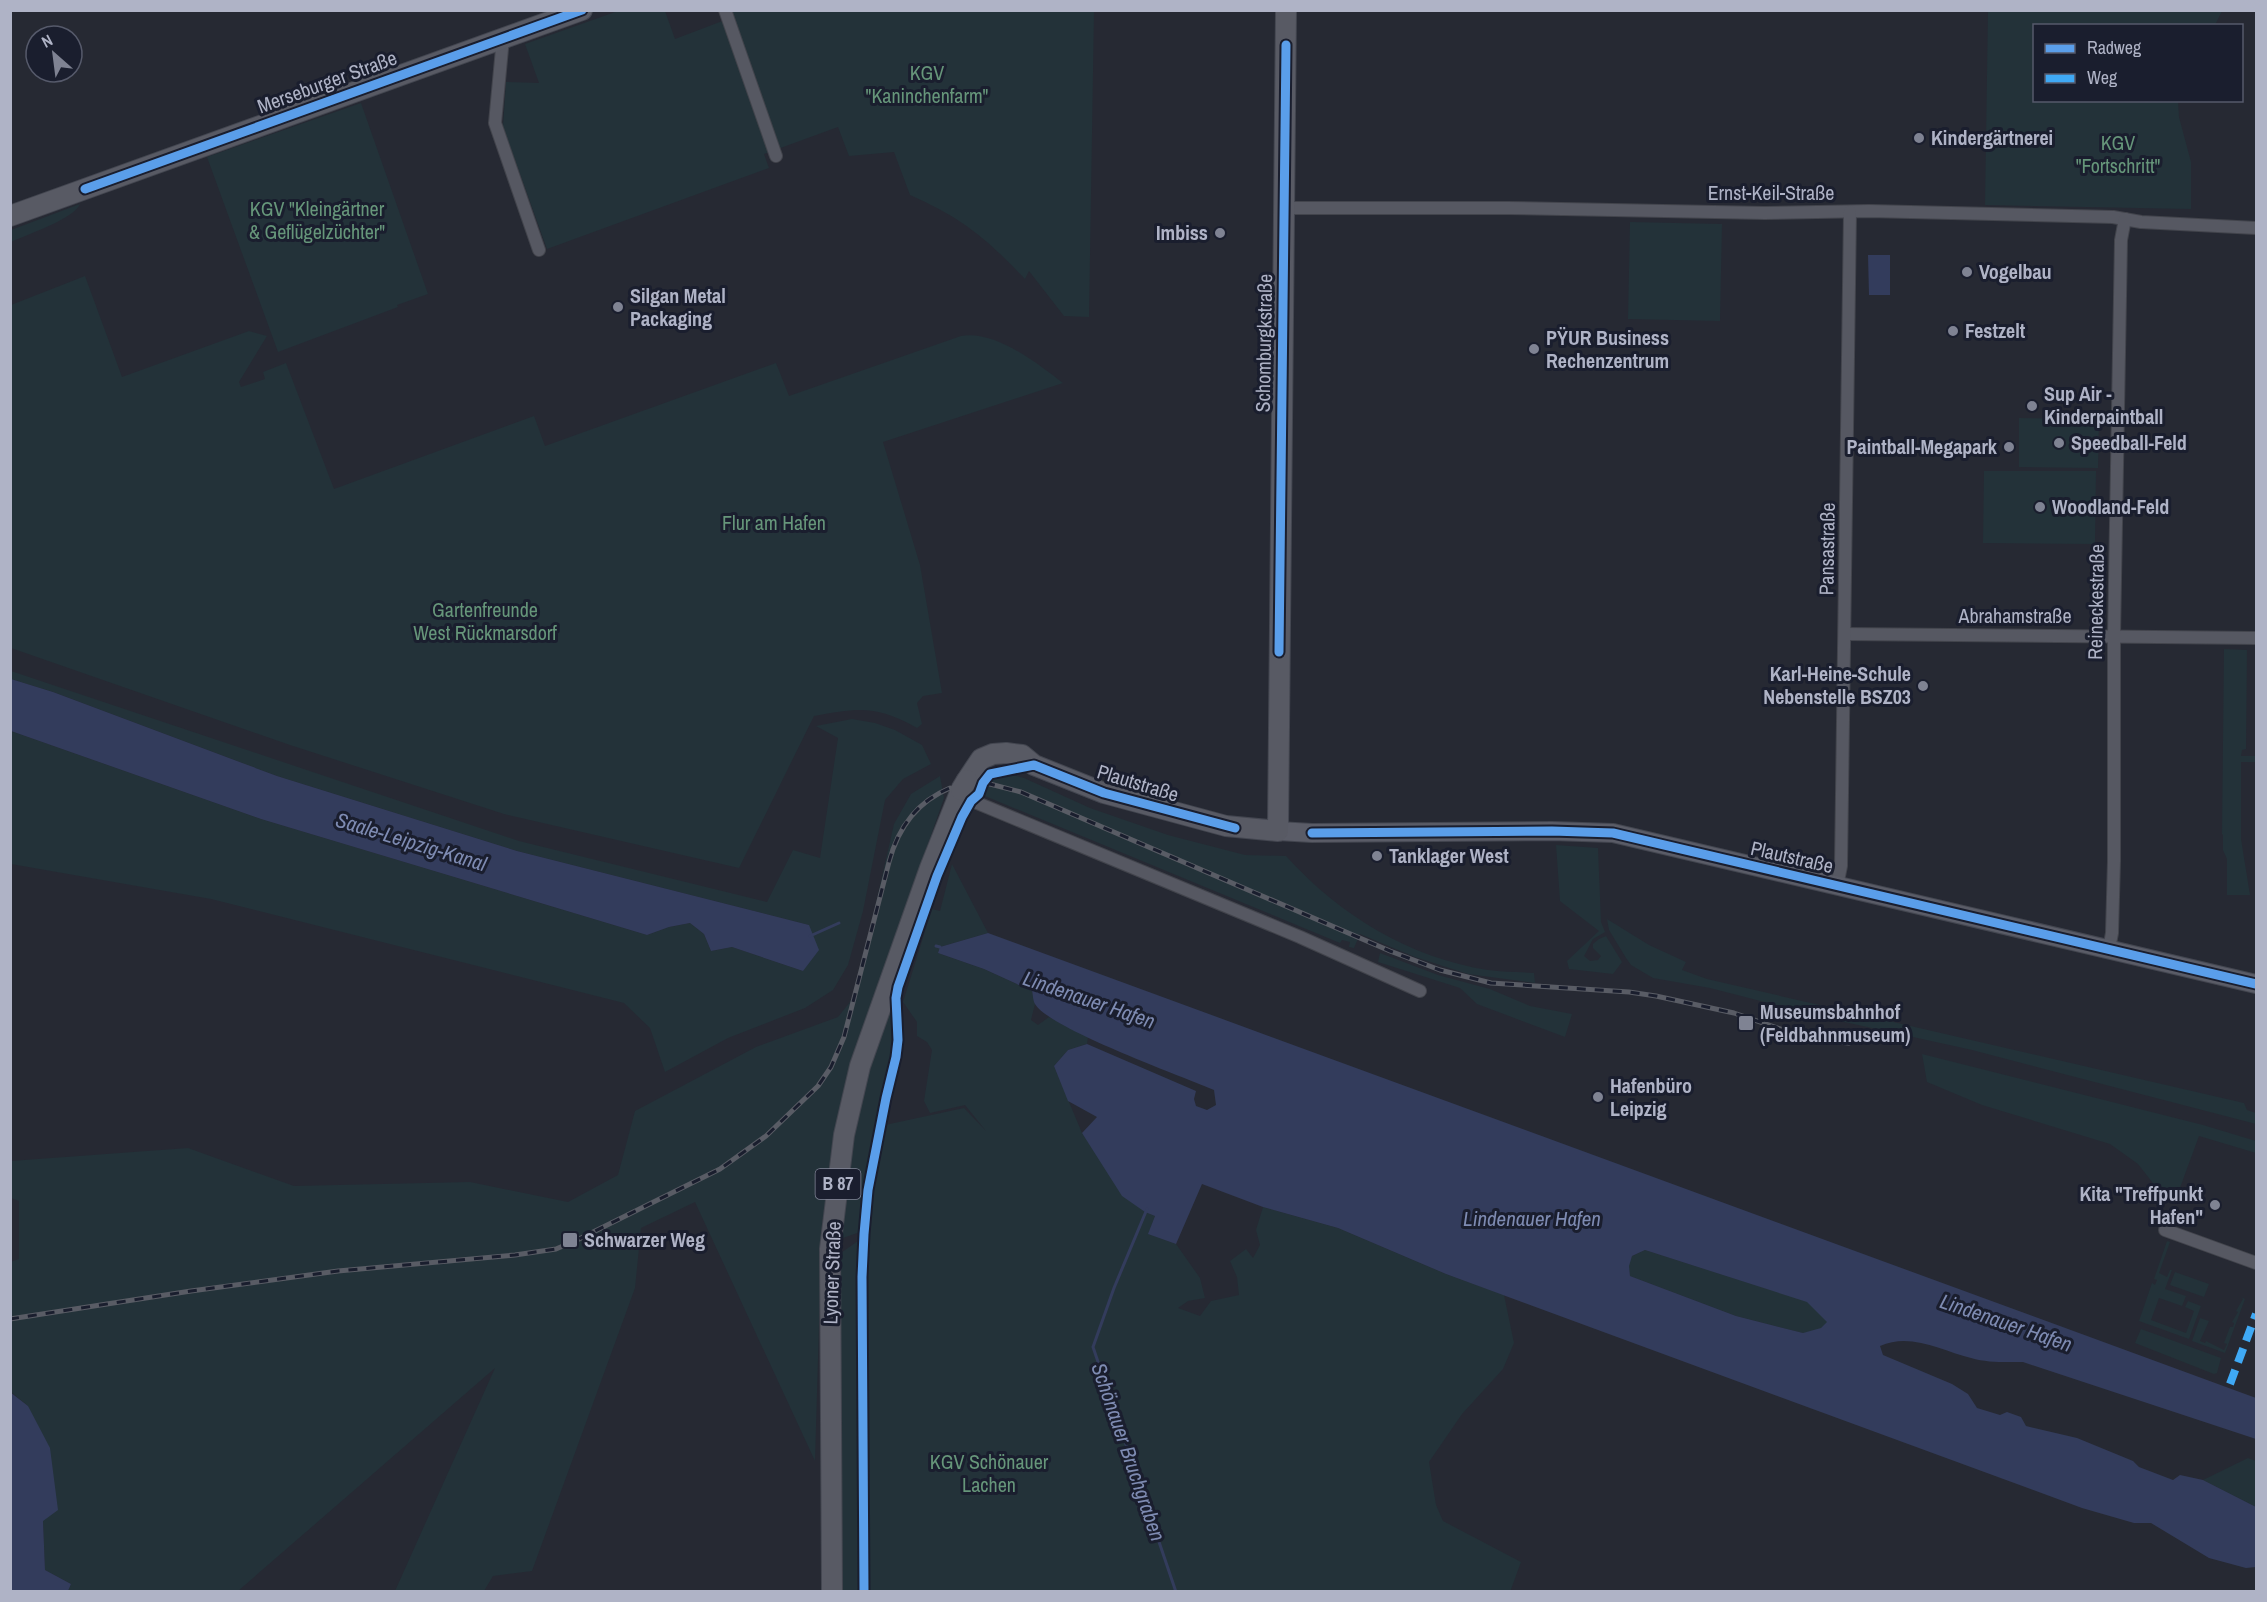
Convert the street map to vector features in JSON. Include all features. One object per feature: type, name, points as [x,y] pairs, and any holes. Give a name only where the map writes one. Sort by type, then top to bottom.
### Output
[{"type":"main road","name":"Merseburger Straße","points":[[10,216],[582,10]]},
{"type":"main road","name":"Schomburgkstraße","points":[[1278,831],[1286,10]]},
{"type":"main road","name":"Plautstraße","points":[[964,785],[981,759],[993,754],[1006,753],[1022,755],[1034,765],[1104,794],[1235,828],[1278,831],[1592,831],[1613,834],[2256,984]]},
{"type":"main road","name":"Lyoner Straße","points":[[832,1592],[830,1249],[844,1135],[860,1066],[964,785]]},
{"type":"street","points":[[724,10],[776,156]]},
{"type":"street","points":[[503,38],[495,123],[539,250]]},
{"type":"street","name":"Ernst-Keil-Straße","points":[[1284,208],[1869,211],[2101,217],[2141,222],[2256,228]]},
{"type":"street","name":"Pansastraße","points":[[1837,886],[1841,866],[1850,212]]},
{"type":"street","name":"Reineckestraße","points":[[2109,949],[2112,933],[2114,861],[2114,636],[2121,240],[2125,219]]},
{"type":"street","name":"Abrahamstraße","points":[[1845,634],[2256,638]]},
{"type":"street","points":[[964,785],[1419,991]]},
{"type":"street","points":[[2165,1230],[2256,1263]]},
{"type":"green space","name":"KGV \"Kaninchenfarm\"","points":[[618,11],[665,11],[675,39],[733,17],[731,11],[1094,11],[1089,317],[1064,316],[1029,271],[1025,279],[972,230],[944,212],[910,195],[894,152],[849,156],[838,127],[764,154],[769,168],[547,249],[503,127],[506,82],[539,83],[525,44]]},
{"type":"green space","name":"KGV \"Fortschritt\"","points":[[1988,11],[2222,11],[2216,24],[2033,24],[2033,102],[2178,102],[2179,117],[2191,162],[2191,209],[1985,205]]},
{"type":"green space","name":"KGV \"Kleingärtner & Geflügelzüchter\"","points":[[361,103],[428,294],[278,352],[207,157]]},
{"type":"green space","points":[[80,204],[76,210],[59,221],[11,242],[11,230]]},
{"type":"green space","points":[[1630,222],[1722,224],[1720,321],[1628,319]]},
{"type":"green space","name":"Gartenfreunde West Rückmarsdorf","points":[[85,276],[122,377],[249,331],[267,336],[239,382],[241,387],[265,379],[263,372],[286,363],[334,489],[534,416],[545,446],[776,363],[789,396],[961,336],[974,335],[1001,343],[1028,358],[1063,383],[883,442],[920,565],[942,693],[923,696],[917,703],[922,724],[917,728],[890,715],[867,710],[814,716],[739,868],[504,814],[290,745],[11,648],[11,305]]},
{"type":"green space","name":"Speedball-Feld","points":[[2019,418],[2099,419],[2098,468],[2019,467]]},
{"type":"green space","name":"Woodland-Feld","points":[[1984,471],[2096,471],[2095,544],[1983,543]]},
{"type":"green space","points":[[2224,649],[2247,650],[2246,749],[2242,750],[2241,756],[2256,756],[2256,762],[2241,762],[2241,839],[2250,895],[2227,895],[2227,859],[2223,850],[2222,834]]},
{"type":"green space","points":[[11,671],[519,841],[767,902],[793,850],[820,858],[838,738],[816,726],[852,719],[875,723],[895,730],[922,745],[931,764],[903,779],[885,800],[863,911],[848,965],[833,990],[805,1008],[728,1038],[665,1072],[650,1028],[624,1003],[211,899],[11,864],[11,731],[261,819],[647,935],[690,923],[704,934],[711,951],[732,947],[803,971],[809,925],[517,851],[277,776],[53,692],[11,679]]},
{"type":"green space","points":[[1007,773],[1024,778],[1090,808],[1168,835],[1245,855],[1286,856],[1329,897],[1378,931],[1431,955],[1459,964],[1488,970],[1534,973],[1535,983],[1468,974],[1415,957],[1360,934],[1354,948],[1349,947],[1350,942],[1342,940],[1340,943],[985,796],[983,791],[991,779]]},
{"type":"green space","points":[[940,776],[944,798],[855,1053],[822,1223],[815,1461],[695,1202],[641,1228],[635,1288],[532,1571],[493,1576],[484,1591],[395,1591],[495,1368],[238,1591],[68,1591],[71,1584],[45,1570],[43,1521],[28,1406],[11,1392],[10,1262],[19,1259],[19,1201],[11,1198],[11,1161],[188,1148],[294,1186],[470,1182],[568,1202],[618,1175],[635,1111],[756,1047],[838,1017],[850,1002],[857,987],[894,824],[911,794]]},
{"type":"green space","points":[[1556,845],[1598,848],[1601,922],[1605,932],[1593,939],[1584,956],[1590,961],[1598,960],[1601,956],[1593,948],[1593,944],[1606,936],[1622,962],[1613,974],[1569,969],[1567,961],[1599,931],[1560,901]]},
{"type":"green space","name":"KGV Schönauer Lachen","points":[[952,864],[988,933],[940,947],[938,953],[984,969],[1032,991],[1035,1004],[1031,1020],[1038,1025],[1049,1017],[1088,1037],[1087,1044],[1068,1050],[1054,1066],[1082,1133],[1145,1212],[1155,1216],[1149,1234],[1176,1244],[1200,1278],[1205,1298],[1188,1301],[1178,1308],[1200,1316],[1211,1301],[1239,1295],[1237,1277],[1230,1261],[1246,1249],[1253,1258],[1260,1245],[1256,1230],[1263,1207],[1338,1228],[1446,1274],[1504,1295],[1514,1343],[1503,1369],[1462,1414],[1429,1462],[1436,1505],[1443,1521],[1521,1562],[1510,1592],[870,1592],[867,1263],[873,1196],[885,1125],[964,1108],[986,1131],[965,1105],[930,1113],[924,1101],[932,1050],[927,1042],[917,1036],[917,1022],[903,1002],[932,909],[940,911]]},
{"type":"green space","points":[[1607,919],[1649,945],[1686,962],[1682,970],[1707,979],[2244,1103],[2247,1110],[2256,1113],[2256,1124],[1972,1050],[1831,1019],[1710,988],[1653,978],[1631,965],[1609,930]]},
{"type":"green space","points":[[1380,953],[1438,975],[1490,989],[1530,1006],[1572,1014],[1565,1037],[1477,1004],[1460,988],[1378,962]]},
{"type":"green space","points":[[890,1006],[894,1036],[892,1058],[866,1170],[860,1232],[843,1238],[842,1201],[854,1127],[866,1078]]},
{"type":"green space","points":[[1922,1054],[2203,1125],[2256,1141],[2256,1153],[2199,1136],[2177,1196],[2156,1187],[2138,1164],[2110,1144],[1982,1105],[1927,1082]]},
{"type":"green space","points":[[858,1241],[859,1591],[838,1591],[838,1255]]},
{"type":"green space","points":[[2167,1241],[2170,1242],[2159,1273],[2167,1277],[2172,1270],[2165,1289],[2186,1296],[2182,1306],[2159,1298],[2151,1320],[2186,1333],[2194,1311],[2185,1307],[2188,1301],[2201,1306],[2189,1339],[2139,1321],[2152,1283],[2155,1285],[2157,1280],[2154,1279]]},
{"type":"green space","points":[[1645,1250],[1774,1291],[1771,1273],[1854,1328],[1803,1333],[1736,1316],[1630,1276],[1628,1266],[1632,1256]]},
{"type":"green space","points":[[2175,1272],[2209,1284],[2204,1297],[2170,1285]]},
{"type":"green space","points":[[2241,1297],[2245,1299],[2225,1353],[2192,1341],[2200,1318],[2209,1321],[2200,1341],[2205,1343],[2206,1341],[2224,1350],[2227,1344],[2224,1343],[2230,1327],[2233,1327],[2232,1322],[2243,1299]]},
{"type":"green space","points":[[2141,1329],[2221,1358],[2217,1373],[2214,1374],[2135,1343]]},
{"type":"green space","points":[[2248,1458],[2256,1461],[2256,1507],[2203,1480]]},
{"type":"water","points":[[1868,255],[1890,255],[1890,295],[1869,295]]},
{"type":"water","name":"Saale-Leipzig-Kanal","points":[[11,679],[53,692],[277,776],[517,851],[809,925],[819,950],[803,971],[732,947],[711,951],[704,934],[690,923],[647,935],[261,819],[11,731]]},
{"type":"water","name":"Lindenauer Hafen","points":[[988,933],[2256,1398],[2256,1439],[2023,1362],[1977,1360],[1915,1342],[1892,1342],[1880,1346],[1883,1355],[1952,1384],[1968,1394],[1977,1408],[2000,1415],[2007,1412],[2021,1417],[2026,1426],[2077,1438],[2173,1480],[2180,1475],[2203,1480],[2256,1507],[2256,1567],[2246,1568],[2209,1558],[2151,1523],[2134,1523],[2082,1508],[1446,1274],[1338,1228],[1263,1207],[1202,1184],[1176,1244],[1148,1234],[1155,1216],[1122,1196],[1082,1133],[1097,1117],[1068,1101],[1054,1066],[1068,1050],[1087,1044],[1196,1091],[1194,1099],[1196,1106],[1207,1110],[1216,1105],[1214,1090],[1090,1039],[1065,1026],[1035,1004],[1032,991],[984,969],[938,953],[940,947]],"holes":[[[1645,1250],[1807,1302],[1827,1322],[1821,1328],[1803,1333],[1736,1316],[1630,1276],[1629,1266],[1632,1256]]]},
{"type":"water","points":[[10,1392],[28,1406],[50,1448],[58,1510],[43,1521],[45,1570],[71,1584],[68,1591],[11,1591]]},
{"type":"waterway","points":[[810,936],[839,923]]},
{"type":"waterway","name":"Lindenauer Hafen","points":[[936,946],[940,947]]},
{"type":"waterway","name":"Schönauer Bruchgraben","points":[[1147,1209],[1114,1288],[1093,1347],[1176,1592]]},
{"type":"railway","points":[[986,783],[1021,792],[1390,951],[1440,970],[1491,983],[1629,992],[1656,996],[1734,1013],[1809,1039],[1849,1043]]},
{"type":"railway","points":[[10,1319],[338,1271],[515,1255],[556,1249],[720,1169],[766,1136],[818,1086],[831,1067],[844,1037],[889,862],[898,838],[903,827],[918,809],[950,788]]},
{"type":"marked path","points":[[2230,1384],[2256,1314]]},
{"type":"cycle path","points":[[85,189],[582,10]]},
{"type":"cycle path","points":[[1279,652],[1286,45]]},
{"type":"cycle path","points":[[864,1592],[862,1277],[868,1190],[896,1057],[898,987],[937,876],[962,817],[990,774],[1034,765],[1104,793],[1235,828]]},
{"type":"cycle path","points":[[1312,833],[1552,831],[1613,833],[2256,984]]},
{"type":"place","name":"Kindergärtnerei","points":[[1919,138]]},
{"type":"place","name":"Imbiss","points":[[1220,233]]},
{"type":"place","name":"Vogelbau","points":[[1967,272]]},
{"type":"place","name":"Silgan Metal Packaging","points":[[618,307]]},
{"type":"place","name":"Festzelt","points":[[1953,331]]},
{"type":"place","name":"PŸUR Business Rechenzentrum","points":[[1534,349]]},
{"type":"place","name":"Sup Air - Kinderpaintball","points":[[2032,406]]},
{"type":"place","name":"Speedball-Feld","points":[[2059,443]]},
{"type":"place","name":"Paintball-Megapark","points":[[2009,447]]},
{"type":"place","name":"Woodland-Feld","points":[[2040,507]]},
{"type":"place","name":"Karl-Heine-Schule Nebenstelle BSZ03","points":[[1923,686]]},
{"type":"place","name":"Tanklager West","points":[[1377,856]]},
{"type":"place","name":"Museumsbahnhof (Feldbahnmuseum)","points":[[1746,1023]]},
{"type":"place","name":"Hafenbüro Leipzig","points":[[1598,1097]]},
{"type":"place","name":"Kita \"Treffpunkt Hafen\"","points":[[2215,1205]]},
{"type":"place","name":"Schwarzer Weg","points":[[570,1240]]},
{"type":"park label","name":"Flur am Hafen","points":[[774,523]]}]
